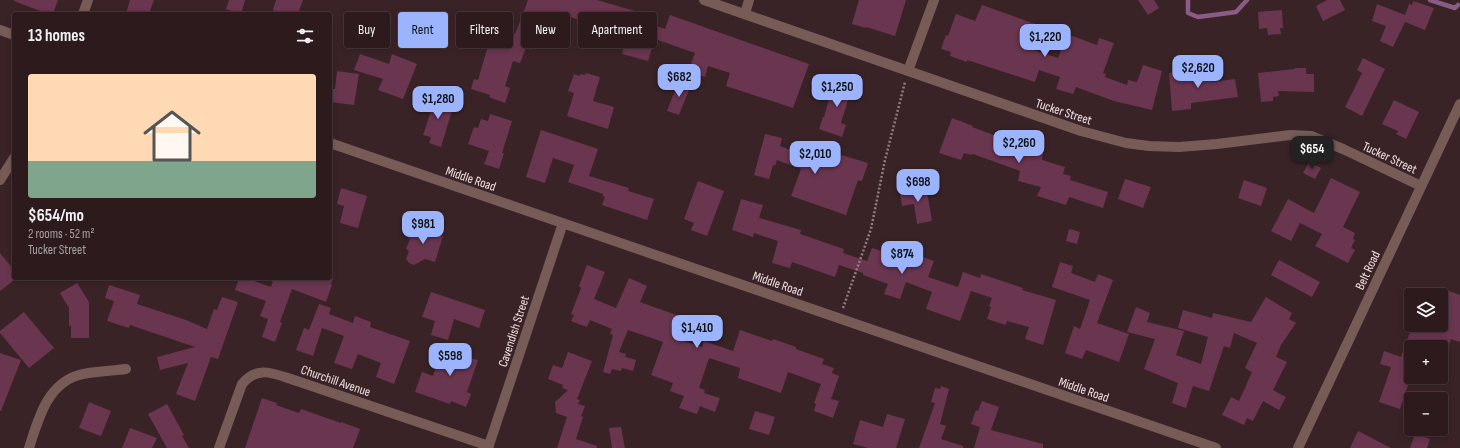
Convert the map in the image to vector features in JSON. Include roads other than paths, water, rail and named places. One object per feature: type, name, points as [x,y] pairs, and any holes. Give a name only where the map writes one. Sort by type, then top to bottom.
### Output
[{"type":"street","points":[[84,12],[88,0]]},
{"type":"street","name":"Tucker Street","points":[[704,0],[1081,131],[1126,143],[1149,146],[1179,147],[1290,135],[1311,136],[1344,149],[1421,186]]},
{"type":"street","points":[[744,14],[749,0]]},
{"type":"street","points":[[908,71],[934,0]]},
{"type":"street","points":[[0,30],[12,34]]},
{"type":"street","name":"Belt Road","points":[[1298,448],[1460,104]]},
{"type":"street","name":"Middle Road","points":[[332,144],[1216,448]]},
{"type":"street","points":[[0,180],[12,161]]},
{"type":"street","name":"Cavendish Street","points":[[488,447],[563,223]]},
{"type":"street","points":[[29,448],[39,418],[48,399],[59,385],[79,374],[126,369]]},
{"type":"street","name":"Churchill Avenue","points":[[219,448],[242,384],[253,374],[266,372],[288,378],[488,447]]},
{"type":"waterway","points":[[1188,0],[1188,13],[1198,17],[1236,12],[1247,0]]},
{"type":"waterway","points":[[1430,0],[1455,8],[1458,5]]}]
